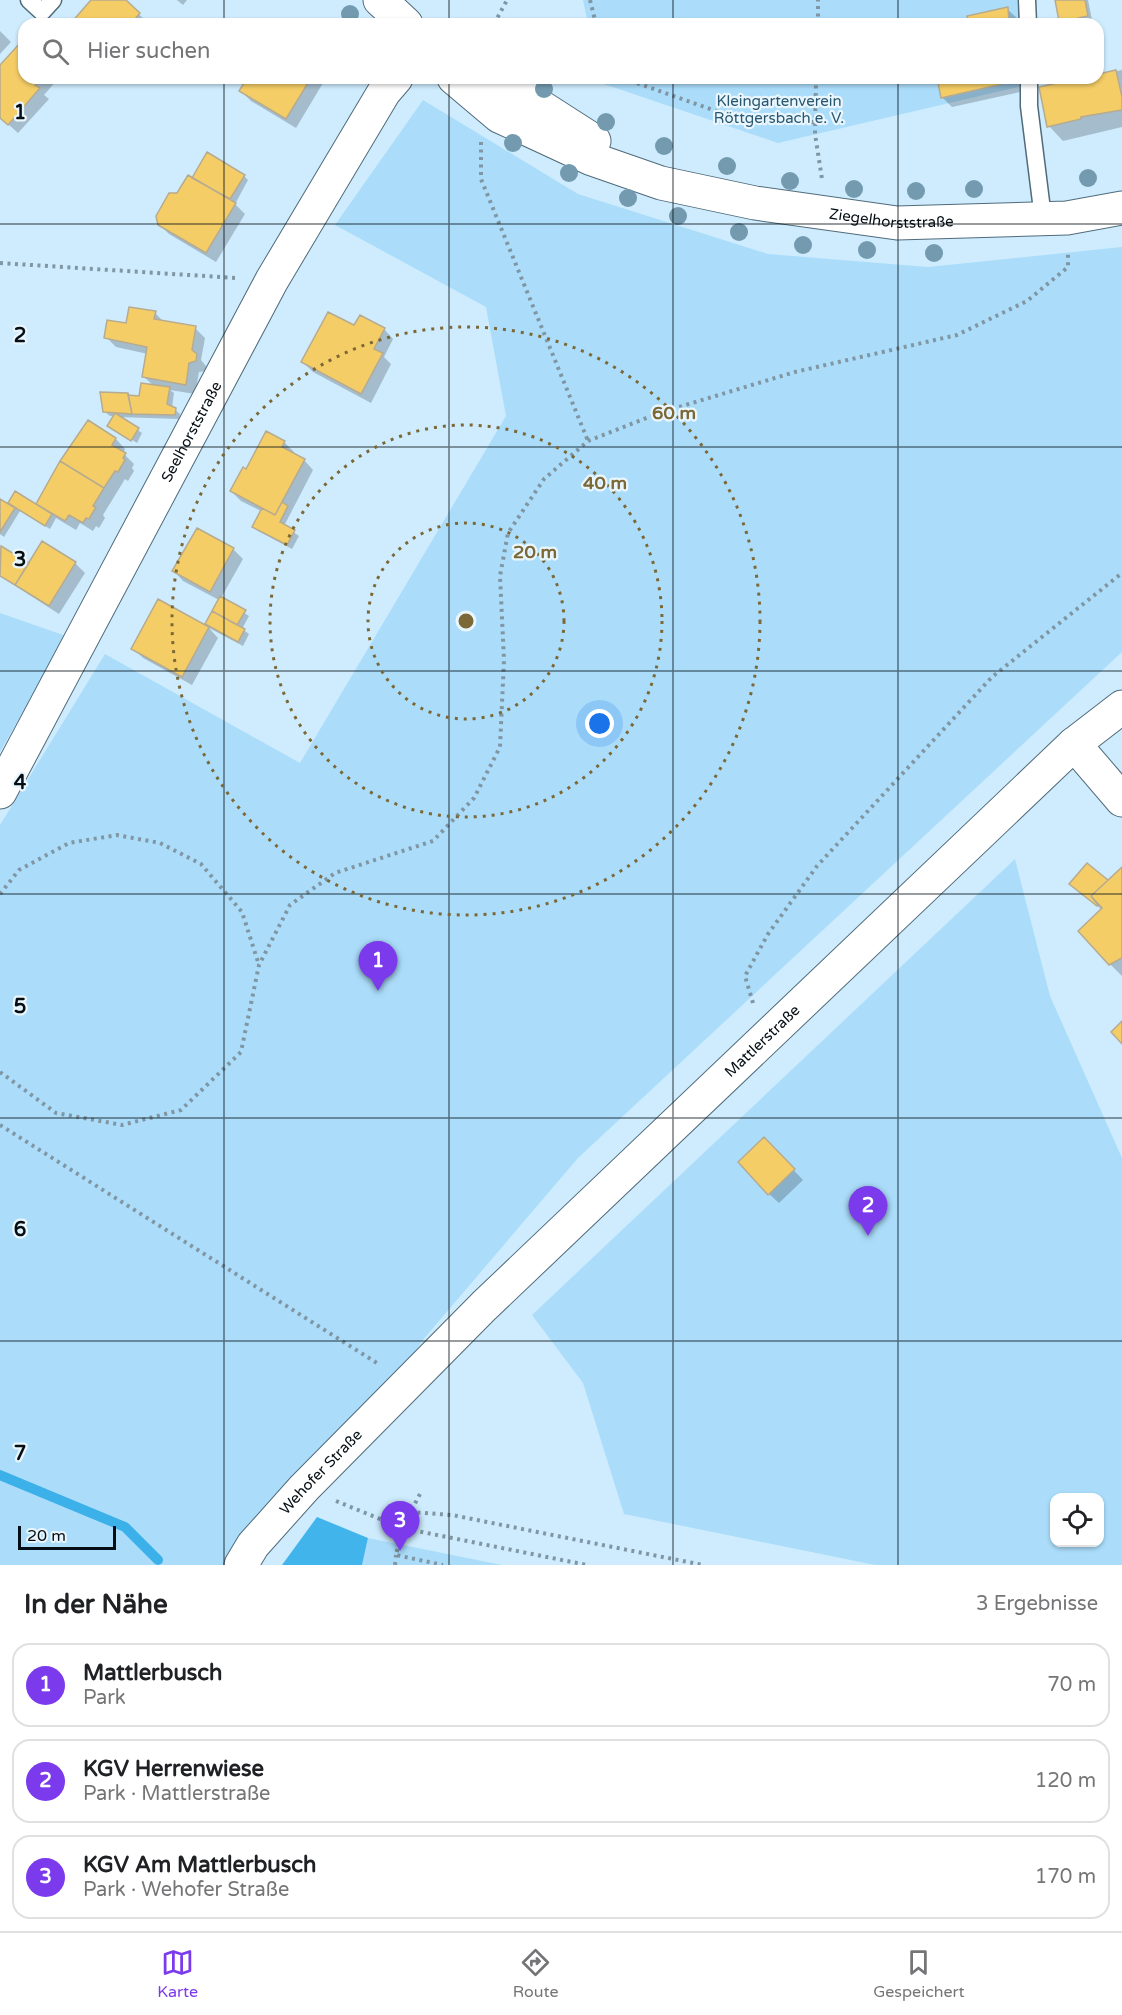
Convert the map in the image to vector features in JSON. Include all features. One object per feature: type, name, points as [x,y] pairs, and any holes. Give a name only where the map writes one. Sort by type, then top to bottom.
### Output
[{"type":"street","points":[[380,0],[400,18]]},
{"type":"street","name":"Seelhorststraße","points":[[0,792],[272,280],[391,84]]},
{"type":"street","name":"Ziegelhorststraße","points":[[461,84],[499,116],[592,159],[662,183],[755,203],[897,223],[1055,218],[1122,208]]},
{"type":"street","name":"Ziegelhorststraße","points":[[505,84],[662,183]]},
{"type":"street","name":"Mattlerstraße","points":[[407,1382],[764,1038],[1074,744],[1122,707]]},
{"type":"street","points":[[1074,744],[1122,800]]},
{"type":"street","name":"Wehofer Straße","points":[[241,1565],[253,1545],[304,1488],[407,1382]]},
{"type":"lane","points":[[29,0],[42,12],[53,0]]},
{"type":"lane","points":[[1028,0],[1028,18]]},
{"type":"lane","points":[[1029,84],[1029,106],[1055,218]]},
{"type":"path","points":[[497,18],[507,0]]},
{"type":"path","points":[[590,0],[594,18]]},
{"type":"path","points":[[818,0],[818,18]]},
{"type":"path","points":[[640,84],[744,121],[815,122]]},
{"type":"path","points":[[816,84],[815,134],[827,213]]},
{"type":"path","points":[[499,116],[481,137],[481,179],[588,441]]},
{"type":"path","points":[[0,1072],[56,1113],[122,1125],[180,1110],[241,1052],[259,965],[290,905],[335,873],[433,841],[474,798],[500,747],[504,660],[500,576],[508,533],[544,479],[588,441],[659,413],[795,372],[957,335],[1028,301],[1068,267],[1055,218]]},
{"type":"path","points":[[0,263],[272,280]]},
{"type":"path","points":[[764,1038],[745,976],[768,934],[817,866],[992,677],[1122,573]]},
{"type":"path","points":[[0,894],[19,870],[69,843],[117,835],[160,843],[201,864],[242,912],[259,965]]},
{"type":"path","points":[[0,1125],[407,1382]]},
{"type":"path","points":[[304,1488],[402,1528],[587,1565]]},
{"type":"path","points":[[395,1565],[402,1528],[420,1494]]},
{"type":"path","points":[[410,1512],[452,1515],[703,1565]]},
{"type":"path","points":[[396,1555],[443,1565]]},
{"type":"green space","points":[[583,0],[1017,0],[1018,18],[587,18]]},
{"type":"green space","name":"Kleingartenverein Röttgersbach e. V.","points":[[604,84],[1022,84],[1022,86],[778,143]]},
{"type":"green space","points":[[423,100],[578,194],[768,254],[928,267],[1122,247],[1122,652],[578,1158],[422,1341],[398,1380],[229,1565],[0,1565],[0,825],[105,654],[300,763],[506,416],[486,307],[335,225]]},
{"type":"green space","points":[[0,613],[66,636],[0,752]]},
{"type":"green space","points":[[1015,859],[1050,996],[1122,1158],[1122,1565],[875,1565],[624,1514],[583,1383],[532,1315]]},
{"type":"green space","points":[[368,1538],[502,1565],[362,1565]]},
{"type":"shaded area","points":[[317,1517],[368,1538],[362,1565],[282,1565]]},
{"type":"building","points":[[91,0],[126,0],[140,13],[136,18],[75,18]]},
{"type":"building","points":[[1055,0],[1085,0],[1088,16],[1058,18]]},
{"type":"building","points":[[1008,7],[1009,18],[968,18],[967,16]]},
{"type":"building","points":[[18,45],[18,84],[36,84],[40,88],[8,125],[0,118],[0,65]]},
{"type":"building","points":[[1116,70],[1122,97],[1122,110],[1081,117],[1081,119],[1047,127],[1039,87],[1052,84],[1104,84],[1104,73]]},
{"type":"building","points":[[243,84],[307,84],[286,119],[239,91]]},
{"type":"building","points":[[938,84],[1002,84],[941,98]]},
{"type":"building","points":[[207,152],[245,175],[230,199],[192,178]]},
{"type":"building","points":[[188,175],[236,203],[206,253],[158,225],[156,216],[169,193],[177,193]]},
{"type":"building","points":[[129,307],[156,311],[154,319],[196,326],[192,350],[197,354],[196,361],[189,363],[186,385],[142,377],[147,347],[104,338],[107,320],[126,323]]},
{"type":"building","points":[[328,312],[354,325],[360,315],[385,328],[374,349],[383,353],[361,394],[301,362]]},
{"type":"building","points":[[141,383],[170,387],[167,404],[176,408],[175,415],[132,414],[128,395],[139,396]]},
{"type":"building","points":[[100,392],[128,393],[132,414],[103,412]]},
{"type":"building","points":[[115,413],[139,428],[131,441],[107,426]]},
{"type":"building","points":[[88,420],[116,438],[112,445],[126,453],[118,472],[115,471],[104,488],[60,461]]},
{"type":"building","points":[[266,431],[285,441],[282,447],[305,459],[275,515],[230,491],[243,467],[246,469]]},
{"type":"building","points":[[60,461],[104,488],[93,506],[96,507],[89,519],[86,518],[83,523],[69,515],[65,521],[36,504]]},
{"type":"building","points":[[15,491],[52,514],[45,526],[8,503]]},
{"type":"building","points":[[0,499],[15,508],[0,532]]},
{"type":"building","points":[[282,502],[288,506],[280,522],[295,530],[287,545],[252,527],[262,508],[275,515]]},
{"type":"building","points":[[197,528],[234,548],[210,592],[172,571]]},
{"type":"building","points":[[42,541],[76,562],[49,606],[15,585]]},
{"type":"building","points":[[1,546],[29,563],[15,585],[0,576]]},
{"type":"building","points":[[220,596],[246,610],[237,625],[212,611]]},
{"type":"building","points":[[158,599],[209,627],[182,677],[131,649]]},
{"type":"building","points":[[212,611],[245,629],[238,642],[205,624]]},
{"type":"building","points":[[1087,863],[1108,880],[1091,896],[1097,906],[1069,884]]},
{"type":"building","points":[[1122,867],[1122,958],[1109,965],[1078,931],[1102,908],[1091,896]]},
{"type":"building","points":[[1122,1021],[1122,1044],[1111,1032]]},
{"type":"building","points":[[764,1137],[795,1169],[768,1195],[738,1162]]},
{"type":"waterway","points":[[0,1475],[125,1527],[158,1560]]},
{"type":"place","name":"Mattlerbusch","points":[[378,991]]},
{"type":"place","name":"KGV Herrenwiese","points":[[868,1236]]},
{"type":"place","name":"KGV Am Mattlerbusch","points":[[400,1551]]}]
